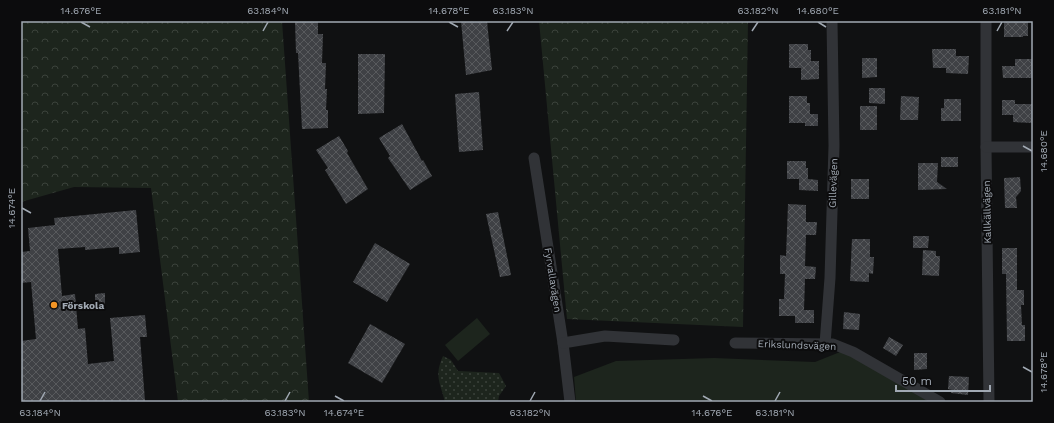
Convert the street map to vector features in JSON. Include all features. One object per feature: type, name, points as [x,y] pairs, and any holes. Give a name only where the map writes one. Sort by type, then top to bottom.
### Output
[{"type":"street","name":"Gillevägen","points":[[825,344],[830,278],[834,146],[832,21]]},
{"type":"street","name":"Kallkällvägen","points":[[986,21],[989,402]]},
{"type":"street","points":[[986,147],[1033,147]]},
{"type":"street","name":"Fyrvallavägen","points":[[534,158],[563,343],[570,402]]},
{"type":"street","points":[[563,343],[605,336],[674,340]]},
{"type":"street","name":"Erikslundsvägen","points":[[735,343],[833,344],[854,352],[940,402]]},
{"type":"green space","points":[[21,21],[282,21],[309,402],[178,402],[151,188],[74,187],[21,202]]},
{"type":"green space","points":[[539,21],[748,21],[743,327],[567,319]]},
{"type":"green space","points":[[477,318],[490,334],[458,361],[445,345]]},
{"type":"green space","points":[[845,350],[929,402],[576,402],[574,377],[616,361],[714,358],[815,362]]},
{"type":"green space","points":[[443,356],[451,360],[458,371],[499,373],[506,386],[499,396],[498,402],[445,402],[438,374]]},
{"type":"building","points":[[295,21],[318,21],[318,34],[323,34],[322,63],[326,63],[325,89],[327,89],[326,110],[328,110],[328,128],[302,129]]},
{"type":"building","points":[[461,21],[487,21],[492,70],[466,75]]},
{"type":"building","points":[[1004,21],[1028,21],[1028,36],[1004,37]]},
{"type":"building","points":[[789,44],[808,44],[808,50],[811,50],[811,61],[819,61],[819,79],[801,80],[801,68],[789,68]]},
{"type":"building","points":[[932,49],[956,49],[956,56],[969,56],[968,74],[946,73],[946,68],[933,68]]},
{"type":"building","points":[[358,54],[385,54],[384,113],[358,114]]},
{"type":"building","points":[[862,58],[877,58],[877,77],[862,78]]},
{"type":"building","points":[[1015,59],[1033,59],[1033,78],[1003,78],[1002,66],[1015,66]]},
{"type":"building","points":[[869,88],[885,88],[885,104],[869,103]]},
{"type":"building","points":[[479,92],[483,150],[459,152],[455,94]]},
{"type":"building","points":[[789,96],[807,96],[807,103],[810,103],[810,114],[818,114],[818,126],[805,126],[805,123],[789,123]]},
{"type":"building","points":[[901,96],[919,97],[918,120],[900,120]]},
{"type":"building","points":[[944,99],[961,99],[961,121],[941,121],[941,108],[944,108]]},
{"type":"building","points":[[1002,100],[1015,100],[1015,104],[1033,104],[1033,123],[1013,122],[1013,115],[1002,115]]},
{"type":"building","points":[[860,106],[877,106],[877,130],[860,130]]},
{"type":"building","points":[[402,124],[432,176],[410,190],[388,158],[390,156],[379,138]]},
{"type":"building","points":[[339,136],[368,189],[346,204],[325,170],[328,168],[316,150]]},
{"type":"building","points":[[941,157],[958,157],[958,167],[941,167]]},
{"type":"building","points":[[787,161],[806,161],[806,168],[808,168],[808,179],[818,180],[818,191],[799,190],[799,179],[787,179]]},
{"type":"building","points":[[918,163],[938,163],[937,182],[947,189],[918,190]]},
{"type":"building","points":[[1020,177],[1021,191],[1016,197],[1017,208],[1005,208],[1004,178]]},
{"type":"building","points":[[851,179],[869,179],[869,199],[851,199]]},
{"type":"building","points":[[788,204],[806,205],[806,222],[817,222],[816,235],[806,235],[805,266],[816,267],[815,279],[805,279],[804,310],[814,310],[814,323],[795,323],[795,316],[779,316],[779,299],[784,299],[785,274],[780,274],[780,255],[786,256]]},
{"type":"building","name":"Förskola","points":[[136,210],[140,252],[119,254],[119,247],[85,250],[85,247],[58,249],[62,296],[75,294],[78,329],[85,328],[88,364],[114,361],[110,318],[145,315],[147,337],[140,337],[145,401],[22,402],[21,341],[36,339],[31,282],[21,283],[21,252],[30,251],[28,228],[55,225],[54,218]]},
{"type":"building","points":[[498,212],[511,275],[500,277],[486,214]]},
{"type":"building","points":[[913,236],[929,236],[928,248],[913,248]]},
{"type":"building","points":[[852,239],[870,239],[870,257],[874,257],[873,274],[869,273],[869,282],[850,281]]},
{"type":"building","points":[[375,243],[410,264],[387,302],[353,282]]},
{"type":"building","points":[[1002,248],[1017,248],[1017,290],[1024,290],[1024,305],[1021,305],[1022,325],[1025,325],[1025,341],[1007,341],[1006,274],[1002,274]]},
{"type":"building","points":[[923,250],[936,251],[936,256],[940,256],[939,276],[922,275]]},
{"type":"building","points":[[105,293],[105,304],[95,304],[95,294]]},
{"type":"building","points":[[844,312],[860,314],[859,330],[843,329]]},
{"type":"building","points":[[370,324],[405,344],[382,383],[348,363]]},
{"type":"building","points":[[889,337],[903,345],[896,356],[883,348]]},
{"type":"building","points":[[914,353],[927,353],[927,369],[914,370]]},
{"type":"building","points":[[949,376],[969,377],[968,395],[951,393],[952,390],[948,389]]},
{"type":"place","name":"Förskola","points":[[54,305]]}]
